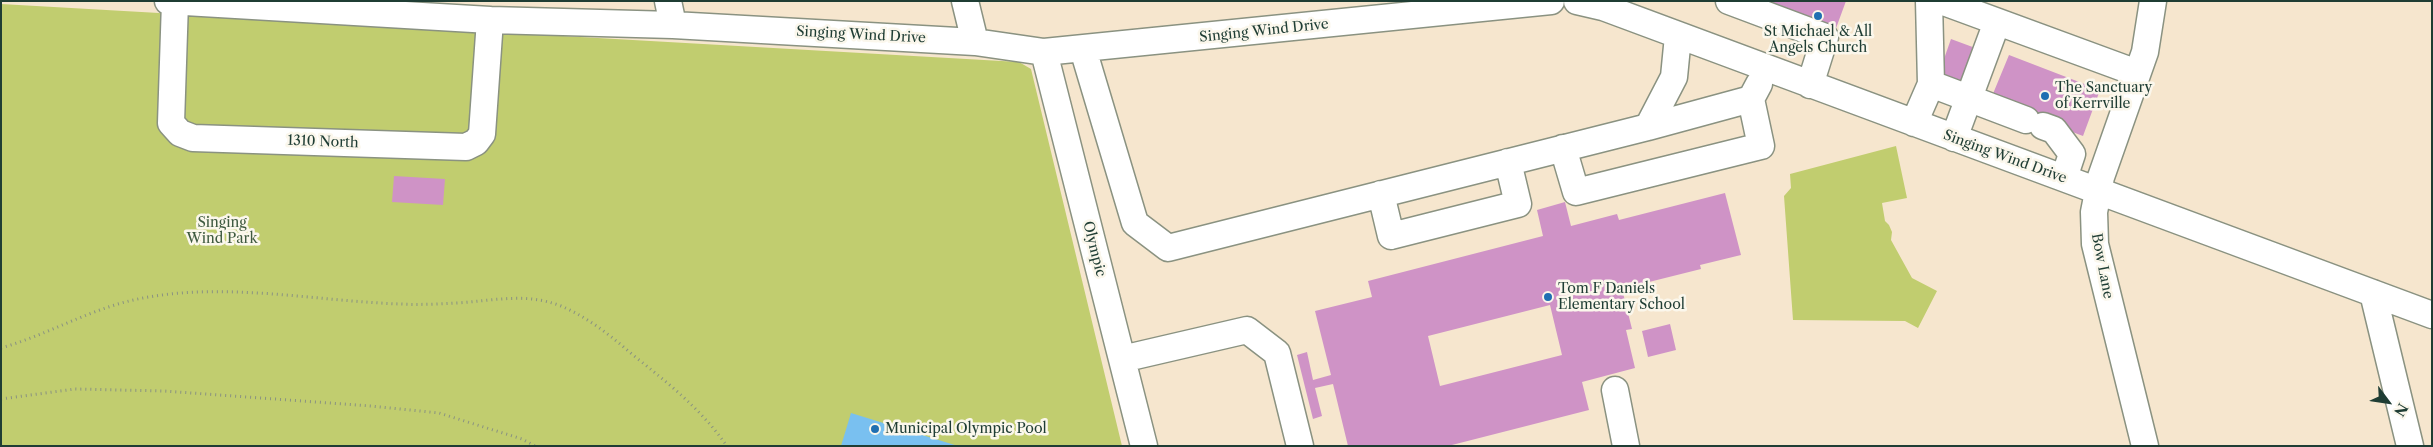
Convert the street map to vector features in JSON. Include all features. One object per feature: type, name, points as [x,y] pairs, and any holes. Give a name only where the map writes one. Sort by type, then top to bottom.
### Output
[{"type":"street","name":"Singing Wind Drive","points":[[168,1],[446,9],[490,20],[671,13],[976,42],[1044,52],[1083,50],[1551,1]]},
{"type":"street","points":[[965,1],[976,42]]},
{"type":"street","points":[[1729,1],[1825,37],[1810,85]]},
{"type":"street","points":[[1914,123],[1931,84],[1928,1]]},
{"type":"street","points":[[1941,1],[2137,73]]},
{"type":"street","name":"Bow Lane","points":[[2145,446],[2095,244],[2094,212],[2100,177],[2145,52],[2153,1]]},
{"type":"street","name":"1310 North","points":[[175,2],[171,124],[180,133],[193,138],[466,147],[476,142],[482,134],[490,20]]},
{"type":"street","name":"Singing Wind Drive","points":[[1584,2],[1603,7],[2432,315]]},
{"type":"street","points":[[1954,138],[1997,22]]},
{"type":"street","points":[[1648,127],[1674,77],[1678,36]]},
{"type":"street","points":[[1083,50],[1135,223],[1168,248],[1648,127],[1751,99]]},
{"type":"street","name":"Olympic","points":[[1044,52],[1144,446]]},
{"type":"street","points":[[1563,148],[1576,192],[1761,146],[1751,99],[1767,69]]},
{"type":"street","points":[[1931,84],[2054,130],[2072,154],[2064,178]]},
{"type":"street","points":[[1381,194],[1391,236],[1518,204],[1508,162]]},
{"type":"street","points":[[2373,293],[2410,446]]},
{"type":"street","points":[[1122,359],[1247,330],[1277,353],[1300,446]]},
{"type":"street","points":[[1615,390],[1626,446]]},
{"type":"path","points":[[1,348],[49,331],[86,314],[115,304],[145,297],[181,294],[248,293],[401,304],[457,303],[504,297],[535,298],[561,306],[607,333],[696,407],[727,446]]},
{"type":"path","points":[[1,399],[75,389],[154,390],[371,406],[439,413],[522,439],[536,446]]},
{"type":"green space","name":"Singing Wind Park","points":[[1,4],[1019,62],[1031,69],[1122,446],[1,446]]},
{"type":"green space","points":[[1896,146],[1907,198],[1882,203],[1885,221],[1892,232],[1891,240],[1912,278],[1937,291],[1918,328],[1905,321],[1793,320],[1784,196],[1791,188],[1790,174]]},
{"type":"water","name":"Municipal Olympic Pool","points":[[851,413],[958,446],[841,446]]},
{"type":"building","name":"St Michael & All Angels Church","points":[[1757,1],[1846,1],[1835,31]]},
{"type":"building","points":[[1951,39],[1978,49],[1966,83],[1956,79],[1955,84],[1946,81],[1948,76],[1939,73]]},
{"type":"building","name":"The Sanctuary of Kerrville","points":[[2009,55],[2100,90],[2083,136],[1990,101]]},
{"type":"building","points":[[394,176],[445,179],[443,205],[392,202]]},
{"type":"building","points":[[1725,193],[1741,255],[1700,265],[1701,269],[1633,286],[1632,282],[1621,285],[1632,329],[1626,330],[1635,368],[1582,382],[1589,410],[1448,446],[1348,446],[1333,384],[1315,388],[1322,416],[1313,419],[1297,355],[1307,352],[1313,380],[1331,375],[1315,311],[1372,297],[1368,281],[1543,236],[1537,210],[1565,202],[1571,226],[1617,214],[1619,220]],"holes":[[[1550,305],[1562,355],[1440,386],[1428,336]]]},
{"type":"building","points":[[1670,324],[1676,350],[1648,357],[1642,331]]},
{"type":"place","name":"St Michael & All Angels Church","points":[[1818,16]]},
{"type":"place","name":"The Sanctuary of Kerrville","points":[[2045,96]]},
{"type":"place","name":"Tom F Daniels Elementary School","points":[[1548,297]]},
{"type":"place","name":"Municipal Olympic Pool","points":[[875,429]]}]
